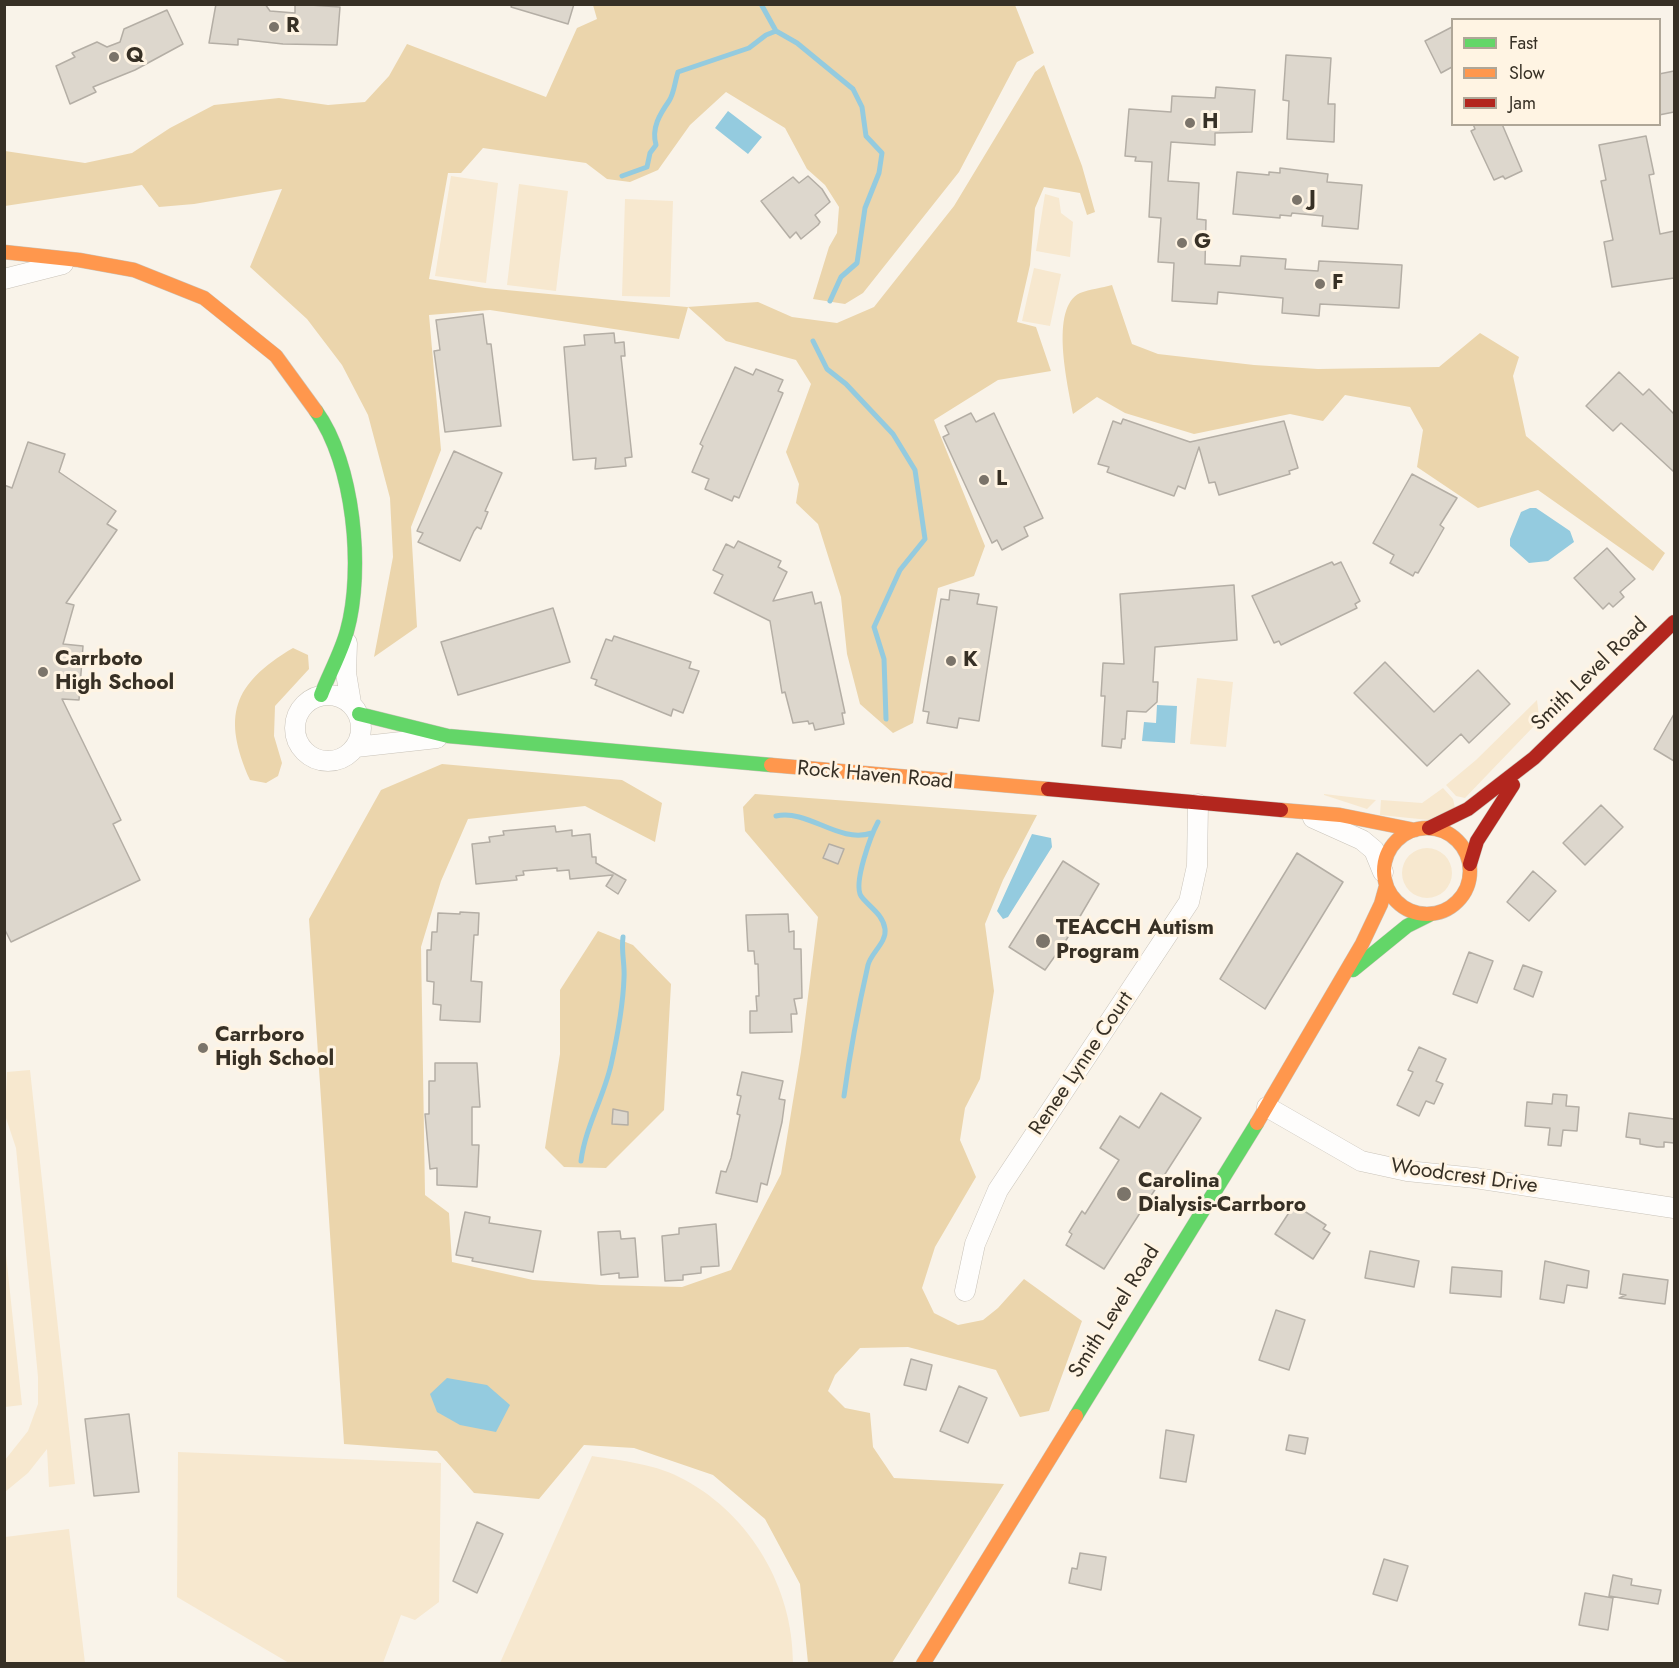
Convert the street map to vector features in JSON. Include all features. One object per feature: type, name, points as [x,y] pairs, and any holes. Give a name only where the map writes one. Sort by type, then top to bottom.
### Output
[{"type":"main road","name":"Rock Haven Road","points":[[4,252],[79,260],[134,270],[162,279],[204,298],[276,356],[325,423],[349,491],[356,560],[347,631],[321,695]]},
{"type":"main road","name":"Smith Level Road","points":[[1430,828],[1468,809],[1534,758],[1674,622]]},
{"type":"main road","name":"Rock Haven Road","points":[[355,708],[448,736],[1302,814],[1356,817],[1386,827],[1415,830]]},
{"type":"main road","name":"Smith Level Road","points":[[1470,864],[1477,841],[1490,818],[1534,758]]},
{"type":"main road","points":[[1430,828],[1444,832],[1456,840],[1465,851],[1470,864],[1470,879],[1465,893],[1456,904],[1443,912],[1429,915],[1415,913],[1402,907],[1384,879],[1391,847],[1402,836],[1415,830],[1430,828]]},
{"type":"main road","name":"Smith Level Road","points":[[923,1664],[1267,1107],[1372,924],[1384,879]]},
{"type":"main road","name":"Smith Level Road","points":[[1339,981],[1407,926],[1429,915]]},
{"type":"street","name":"Rock Haven Road","points":[[4,279],[79,260]]},
{"type":"street","name":"Rock Haven Road","points":[[347,631],[346,673],[355,708],[362,724],[356,747],[346,756],[326,761],[316,759],[300,746],[294,726],[303,706],[321,695],[341,697],[355,708]]},
{"type":"street","name":"Rock Haven Road","points":[[356,747],[448,736]]},
{"type":"street","name":"Renee Lynne Court","points":[[965,1291],[975,1244],[998,1190],[1189,902],[1197,866],[1198,804]]},
{"type":"street","name":"Rock Haven Road","points":[[1302,814],[1362,840],[1374,850],[1384,879]]},
{"type":"street","name":"Woodcrest Drive","points":[[1267,1107],[1361,1161],[1407,1171],[1475,1178],[1674,1208]]},
{"type":"shaded area","points":[[593,5],[1015,5],[1034,53],[1017,62],[959,172],[863,293],[845,304],[813,299],[829,247],[837,233],[839,207],[825,185],[807,169],[785,128],[726,92],[690,125],[658,170],[630,182],[607,179],[586,163],[483,148],[461,173],[448,173],[429,279],[485,288],[687,307],[758,302],[792,317],[837,323],[874,307],[954,206],[1035,72],[1044,65],[1082,166],[1095,212],[1087,215],[1080,193],[1044,187],[1035,208],[1030,265],[1017,322],[1036,327],[1051,371],[998,380],[934,420],[985,546],[974,576],[938,588],[913,723],[893,733],[860,704],[847,654],[841,597],[818,524],[796,503],[799,484],[786,452],[811,384],[796,360],[726,341],[688,307],[679,339],[490,310],[429,315],[441,450],[411,527],[417,627],[374,657],[393,557],[390,498],[368,415],[342,365],[307,319],[250,267],[282,189],[194,204],[159,207],[142,185],[5,206],[5,151],[85,163],[132,153],[170,128],[214,105],[279,98],[328,105],[365,102],[389,76],[407,44],[546,97],[577,28],[597,19]]},
{"type":"shaded area","points":[[451,176],[498,183],[486,283],[435,276]]},
{"type":"shaded area","points":[[519,184],[568,191],[556,291],[507,285]]},
{"type":"shaded area","points":[[1045,194],[1059,198],[1061,213],[1073,222],[1070,257],[1036,251]]},
{"type":"shaded area","points":[[625,199],[673,201],[670,297],[622,296]]},
{"type":"shaded area","points":[[1034,268],[1061,274],[1050,326],[1022,321]]},
{"type":"shaded area","points":[[1112,285],[1132,344],[1158,354],[1254,365],[1318,369],[1439,367],[1480,333],[1519,357],[1513,376],[1526,436],[1665,553],[1653,571],[1538,490],[1478,508],[1417,467],[1423,430],[1410,407],[1345,395],[1323,421],[1290,414],[1194,434],[1125,413],[1097,397],[1073,414],[1063,349],[1065,314],[1071,301],[1080,293]]},
{"type":"shaded area","points":[[293,648],[308,655],[309,669],[275,706],[274,736],[282,763],[278,776],[266,783],[250,780],[236,738],[235,720],[238,704],[245,689],[257,675],[272,661]]},
{"type":"shaded area","points":[[1197,678],[1233,682],[1226,747],[1190,744]]},
{"type":"shaded area","points":[[1537,700],[1539,716],[1535,725],[1465,798],[1456,796],[1446,785],[1476,760]]},
{"type":"shaded area","points":[[442,764],[622,780],[662,803],[655,842],[585,806],[468,819],[441,881],[421,947],[425,1195],[449,1213],[452,1262],[533,1280],[601,1285],[682,1287],[731,1270],[781,1174],[801,1052],[818,917],[745,831],[743,807],[755,794],[1037,815],[1003,880],[985,924],[994,991],[980,1079],[965,1108],[960,1140],[976,1177],[935,1247],[922,1288],[934,1313],[958,1325],[983,1320],[998,1308],[1024,1279],[1082,1321],[1049,1411],[1020,1417],[996,1370],[908,1347],[860,1348],[835,1375],[828,1391],[845,1408],[870,1413],[873,1447],[894,1478],[1004,1484],[892,1663],[808,1663],[800,1584],[765,1519],[713,1475],[634,1448],[584,1445],[539,1499],[474,1493],[437,1451],[344,1444],[309,919],[381,790]]},
{"type":"shaded area","points":[[1443,788],[1453,799],[1455,808],[1429,820],[1380,815],[1381,800],[1422,803]]},
{"type":"shaded area","points":[[1324,794],[1376,800],[1367,809]]},
{"type":"shaded area","points":[[1427,848],[1436,850],[1447,859],[1452,873],[1450,882],[1441,893],[1427,898],[1418,896],[1407,887],[1402,873],[1404,864],[1413,853]]},
{"type":"shaded area","points":[[598,931],[633,945],[671,984],[664,1110],[606,1168],[564,1167],[545,1148],[560,1054],[560,990]]},
{"type":"shaded area","points":[[30,1070],[75,1484],[49,1487],[47,1449],[28,1473],[5,1492],[5,1460],[28,1431],[38,1404],[38,1377],[16,1148],[5,1115],[7,1072]]},
{"type":"shaded area","points":[[4,1236],[22,1405],[5,1407],[4,1407]]},
{"type":"shaded area","points":[[178,1452],[441,1463],[439,1602],[415,1620],[401,1615],[383,1663],[289,1663],[177,1597]]},
{"type":"shaded area","points":[[592,1456],[663,1470],[709,1495],[730,1513],[764,1557],[776,1582],[791,1635],[793,1663],[500,1663]]},
{"type":"shaded area","points":[[69,1529],[85,1663],[5,1663],[5,1537]]},
{"type":"water","points":[[728,111],[762,137],[748,154],[715,128]]},
{"type":"water","points":[[1536,508],[1570,531],[1574,542],[1548,561],[1529,563],[1510,546],[1510,539],[1521,512]]},
{"type":"water","points":[[1157,705],[1177,706],[1175,743],[1142,741],[1144,722],[1156,723]]},
{"type":"water","points":[[1032,834],[1051,838],[1052,847],[1008,917],[1003,919],[997,911]]},
{"type":"water","points":[[447,1378],[487,1385],[510,1405],[496,1432],[460,1425],[437,1412],[430,1394]]},
{"type":"building","name":"R","points":[[216,4],[265,4],[270,11],[295,13],[295,4],[340,7],[337,45],[283,44],[238,39],[238,45],[209,43]]},
{"type":"building","points":[[512,4],[574,4],[568,24],[511,7]]},
{"type":"building","name":"Q","points":[[167,10],[183,44],[135,70],[93,87],[96,92],[70,104],[56,66],[75,57],[72,53],[97,42],[107,47],[120,42],[124,29]]},
{"type":"building","points":[[1451,28],[1451,68],[1441,73],[1425,41]]},
{"type":"building","points":[[1286,55],[1331,58],[1328,104],[1335,104],[1334,142],[1287,139],[1289,101],[1283,100]]},
{"type":"building","points":[[1674,71],[1674,112],[1661,115],[1661,74]]},
{"type":"building","points":[[1216,87],[1255,90],[1252,132],[1215,133],[1215,145],[1171,142],[1168,181],[1199,183],[1197,219],[1206,220],[1205,264],[1240,266],[1241,256],[1286,259],[1285,269],[1318,271],[1319,261],[1402,265],[1399,308],[1320,304],[1319,316],[1282,313],[1283,298],[1218,292],[1217,304],[1172,301],[1174,263],[1158,262],[1161,218],[1149,217],[1152,162],[1135,161],[1136,157],[1125,156],[1129,109],[1171,112],[1172,96],[1215,98]]},
{"type":"building","points":[[1474,126],[1503,126],[1522,171],[1505,179],[1503,176],[1494,180],[1471,131],[1475,129]]},
{"type":"building","points":[[1646,136],[1654,174],[1649,175],[1660,234],[1674,231],[1674,278],[1612,287],[1604,242],[1613,240],[1601,181],[1606,180],[1599,145]]},
{"type":"building","name":"J","points":[[1280,168],[1328,174],[1327,182],[1362,185],[1358,229],[1322,226],[1323,216],[1292,213],[1291,216],[1280,215],[1280,218],[1233,214],[1237,172],[1269,175],[1269,172],[1280,173]]},
{"type":"building","points":[[808,176],[822,189],[830,202],[815,215],[820,222],[818,225],[801,239],[796,232],[790,238],[761,201],[793,177],[799,183]]},
{"type":"building","points":[[483,314],[487,344],[491,344],[501,426],[445,432],[434,351],[440,350],[436,320]]},
{"type":"building","points":[[614,333],[615,343],[624,342],[625,356],[621,356],[632,457],[625,458],[626,466],[595,469],[596,458],[573,460],[564,347],[585,345],[584,335]]},
{"type":"building","points":[[735,367],[753,375],[756,369],[783,380],[778,391],[783,393],[739,498],[734,496],[732,501],[705,489],[709,479],[692,472],[703,446],[700,444]]},
{"type":"building","points":[[1619,372],[1643,395],[1649,389],[1674,414],[1674,472],[1621,423],[1613,431],[1586,406]]},
{"type":"building","name":"L","points":[[971,413],[976,422],[994,413],[1043,518],[1024,527],[1028,536],[1002,550],[997,540],[992,543],[943,437],[949,434],[945,426]]},
{"type":"building","points":[[1123,419],[1190,442],[1284,421],[1298,468],[1289,471],[1290,474],[1219,495],[1215,482],[1209,483],[1199,447],[1185,489],[1178,486],[1174,496],[1107,472],[1109,467],[1098,464],[1113,421],[1121,424]]},
{"type":"building","name":"Carrboto High School","points":[[28,442],[65,454],[59,472],[116,511],[107,524],[117,530],[66,603],[74,605],[63,644],[83,646],[79,700],[62,699],[121,820],[113,824],[140,880],[11,942],[4,928],[4,485],[12,488]]},
{"type":"building","points":[[454,451],[502,473],[485,511],[488,512],[481,529],[477,527],[474,531],[460,561],[418,542],[423,533],[417,531]]},
{"type":"building","points":[[1412,474],[1457,498],[1440,525],[1444,528],[1418,573],[1415,572],[1413,576],[1390,563],[1394,555],[1373,543]]},
{"type":"building","points":[[738,541],[781,561],[778,567],[787,572],[773,601],[812,592],[815,604],[821,602],[845,713],[842,713],[844,724],[815,730],[813,723],[809,724],[808,721],[793,723],[785,692],[782,693],[770,621],[714,593],[723,575],[713,570],[726,544],[734,548]]},
{"type":"building","points":[[1607,548],[1635,579],[1620,592],[1624,597],[1613,607],[1609,603],[1603,609],[1574,578]]},
{"type":"building","points":[[1332,562],[1334,565],[1341,562],[1360,601],[1355,604],[1357,608],[1281,645],[1279,641],[1274,643],[1252,596]]},
{"type":"building","points":[[1234,585],[1237,640],[1155,647],[1153,682],[1158,682],[1157,702],[1146,712],[1127,711],[1125,739],[1122,739],[1121,748],[1102,746],[1105,696],[1101,696],[1103,663],[1124,664],[1120,594]]},
{"type":"building","name":"K","points":[[950,590],[979,594],[977,604],[997,607],[979,721],[959,718],[957,728],[927,723],[929,712],[923,711],[941,599],[949,600]]},
{"type":"building","points":[[553,608],[570,662],[458,695],[441,642]]},
{"type":"building","points":[[614,636],[691,662],[689,668],[699,671],[683,713],[673,709],[671,716],[595,685],[597,680],[591,678],[606,639],[612,641]]},
{"type":"building","points":[[1385,662],[1434,712],[1478,670],[1510,704],[1469,743],[1461,734],[1427,766],[1354,693]]},
{"type":"building","points":[[1674,714],[1674,761],[1654,749]]},
{"type":"building","points":[[1601,805],[1623,827],[1585,865],[1563,843]]},
{"type":"building","points":[[555,826],[556,832],[572,830],[572,836],[590,834],[592,857],[596,857],[596,863],[626,880],[618,894],[606,886],[613,875],[570,879],[569,870],[557,871],[557,868],[523,871],[524,875],[516,876],[517,880],[476,884],[472,844],[490,842],[489,837],[504,835],[503,831]]},
{"type":"building","points":[[829,844],[844,849],[838,864],[823,858]]},
{"type":"building","points":[[1297,853],[1343,882],[1265,1009],[1220,979]]},
{"type":"building","points":[[1063,861],[1099,884],[1065,942],[1045,970],[1009,947]]},
{"type":"building","points":[[1533,871],[1556,891],[1529,921],[1507,902]]},
{"type":"building","points":[[460,912],[479,913],[478,935],[474,935],[471,981],[482,982],[480,1022],[440,1020],[441,1005],[433,1004],[434,982],[427,981],[427,950],[431,950],[432,932],[437,932],[438,913],[460,914]]},
{"type":"building","points":[[788,914],[789,932],[794,931],[794,949],[801,949],[802,998],[794,999],[797,1014],[791,1014],[792,1032],[750,1033],[750,1011],[757,1011],[756,996],[759,996],[758,964],[755,964],[754,951],[748,951],[746,915]]},
{"type":"building","points":[[1469,952],[1493,961],[1477,1003],[1453,994]]},
{"type":"building","points":[[1523,965],[1542,972],[1533,997],[1514,989]]},
{"type":"building","points":[[1419,1047],[1446,1059],[1436,1081],[1443,1084],[1434,1104],[1426,1101],[1419,1116],[1397,1105],[1413,1072],[1408,1070]]},
{"type":"building","points":[[435,1063],[477,1063],[480,1107],[472,1107],[472,1145],[479,1145],[477,1187],[437,1185],[437,1168],[430,1169],[425,1114],[429,1114],[429,1081],[435,1081]]},
{"type":"building","points":[[742,1072],[783,1081],[779,1099],[785,1100],[782,1122],[767,1185],[761,1183],[757,1202],[716,1193],[721,1171],[726,1172],[731,1158],[740,1115],[737,1114],[741,1096],[737,1095]]},
{"type":"building","name":"Carolina Dialysis-Carrboro","points":[[1161,1093],[1201,1118],[1104,1269],[1066,1245],[1072,1234],[1069,1232],[1082,1211],[1085,1214],[1119,1160],[1100,1148],[1120,1116],[1139,1128]]},
{"type":"building","points":[[1553,1094],[1567,1095],[1566,1106],[1579,1107],[1577,1131],[1563,1130],[1561,1146],[1548,1145],[1550,1128],[1525,1126],[1527,1102],[1552,1104]]},
{"type":"building","points":[[613,1109],[628,1112],[628,1125],[612,1124]]},
{"type":"building","points":[[1629,1113],[1674,1119],[1674,1143],[1664,1142],[1664,1147],[1657,1147],[1640,1144],[1640,1139],[1626,1137]]},
{"type":"building","points":[[1292,1208],[1299,1213],[1301,1209],[1326,1225],[1323,1229],[1330,1233],[1313,1259],[1275,1234]]},
{"type":"building","points":[[465,1212],[490,1217],[489,1223],[541,1231],[533,1272],[472,1261],[473,1258],[456,1255]]},
{"type":"building","points":[[716,1224],[719,1266],[701,1267],[701,1273],[683,1275],[683,1280],[665,1281],[662,1236],[679,1234],[679,1228]]},
{"type":"building","points":[[620,1231],[621,1239],[635,1238],[638,1277],[619,1278],[619,1273],[601,1275],[598,1232]]},
{"type":"building","points":[[1370,1251],[1419,1261],[1414,1287],[1365,1278]]},
{"type":"building","points":[[1545,1261],[1589,1271],[1587,1288],[1567,1285],[1564,1303],[1540,1299]]},
{"type":"building","points":[[1452,1267],[1502,1271],[1501,1297],[1450,1293]]},
{"type":"building","points":[[1623,1274],[1668,1280],[1665,1304],[1619,1298],[1626,1295],[1620,1294]]},
{"type":"building","points":[[1276,1310],[1305,1320],[1289,1370],[1259,1360]]},
{"type":"building","points":[[911,1359],[932,1365],[926,1390],[904,1385]]},
{"type":"building","points":[[959,1386],[987,1398],[968,1443],[940,1431]]},
{"type":"building","points":[[129,1414],[139,1492],[94,1496],[85,1419]]},
{"type":"building","points":[[1166,1430],[1194,1435],[1186,1482],[1160,1478]]},
{"type":"building","points":[[1289,1435],[1308,1438],[1305,1454],[1286,1450]]},
{"type":"building","points":[[477,1522],[503,1534],[477,1593],[453,1581]]},
{"type":"building","points":[[1080,1553],[1106,1557],[1101,1590],[1069,1583],[1072,1568],[1077,1569]]},
{"type":"building","points":[[1384,1559],[1408,1566],[1397,1601],[1373,1594]]},
{"type":"building","points":[[1613,1575],[1632,1579],[1631,1585],[1661,1590],[1658,1604],[1609,1596]]},
{"type":"building","points":[[1585,1593],[1613,1598],[1608,1630],[1579,1625]]},
{"type":"waterway","points":[[761,4],[776,31],[797,43],[853,89],[862,107],[866,136],[882,153],[879,173],[865,208],[857,263],[841,277],[830,301]]},
{"type":"waterway","points":[[622,176],[647,167],[650,153],[656,145],[657,122],[671,98],[678,72],[749,48],[766,35],[776,31]]},
{"type":"waterway","points":[[813,341],[827,369],[846,384],[893,434],[915,470],[925,539],[900,570],[874,627],[884,659],[886,719]]},
{"type":"waterway","points":[[776,816],[800,817],[847,834],[872,833]]},
{"type":"waterway","points":[[844,1096],[854,1030],[868,965],[885,934],[882,919],[861,896],[859,890],[864,859],[878,822]]},
{"type":"waterway","points":[[581,1161],[586,1137],[611,1065],[621,1011],[624,973],[623,937]]},
{"type":"traffic: fast","points":[[316,411],[329,433],[347,487],[355,548],[355,578],[347,631],[321,695]]},
{"type":"traffic: fast","points":[[359,714],[448,736],[771,765]]},
{"type":"traffic: fast","points":[[1353,970],[1407,926],[1429,915]]},
{"type":"traffic: fast","points":[[1076,1416],[1257,1123]]},
{"type":"traffic: slow","points":[[4,252],[79,260],[134,270],[204,298],[276,356],[316,411]]},
{"type":"traffic: slow","points":[[771,765],[1048,789]]},
{"type":"traffic: slow","points":[[1281,810],[1340,815],[1415,830]]},
{"type":"traffic: slow","points":[[1427,828],[1444,831],[1463,847],[1467,854],[1470,871],[1467,888],[1451,907],[1444,911],[1427,914],[1410,911],[1391,895],[1387,888],[1384,871],[1387,854],[1403,835],[1410,831],[1427,828]]},
{"type":"traffic: slow","points":[[1257,1123],[1362,944],[1381,904],[1386,886]]},
{"type":"traffic: slow","points":[[923,1664],[1076,1416]]},
{"type":"traffic: jam","points":[[1429,828],[1468,809],[1534,758],[1674,622]]},
{"type":"traffic: jam","points":[[1470,864],[1477,841],[1513,785]]},
{"type":"traffic: jam","points":[[1048,789],[1281,810]]},
{"type":"place","name":"R","points":[[274,27]]},
{"type":"place","name":"Q","points":[[114,57]]},
{"type":"place","name":"H","points":[[1190,123]]},
{"type":"place","name":"J","points":[[1297,200]]},
{"type":"place","name":"G","points":[[1182,243]]},
{"type":"place","name":"F","points":[[1320,284]]},
{"type":"place","name":"L","points":[[984,480]]},
{"type":"place","name":"K","points":[[951,661]]},
{"type":"place","name":"Carrboto High School","points":[[43,672]]},
{"type":"place","name":"TEACCH Autism Program","points":[[1043,941]]},
{"type":"place","name":"Carrboro High School","points":[[203,1048]]},
{"type":"place","name":"Carolina Dialysis-Carrboro","points":[[1124,1194]]}]
